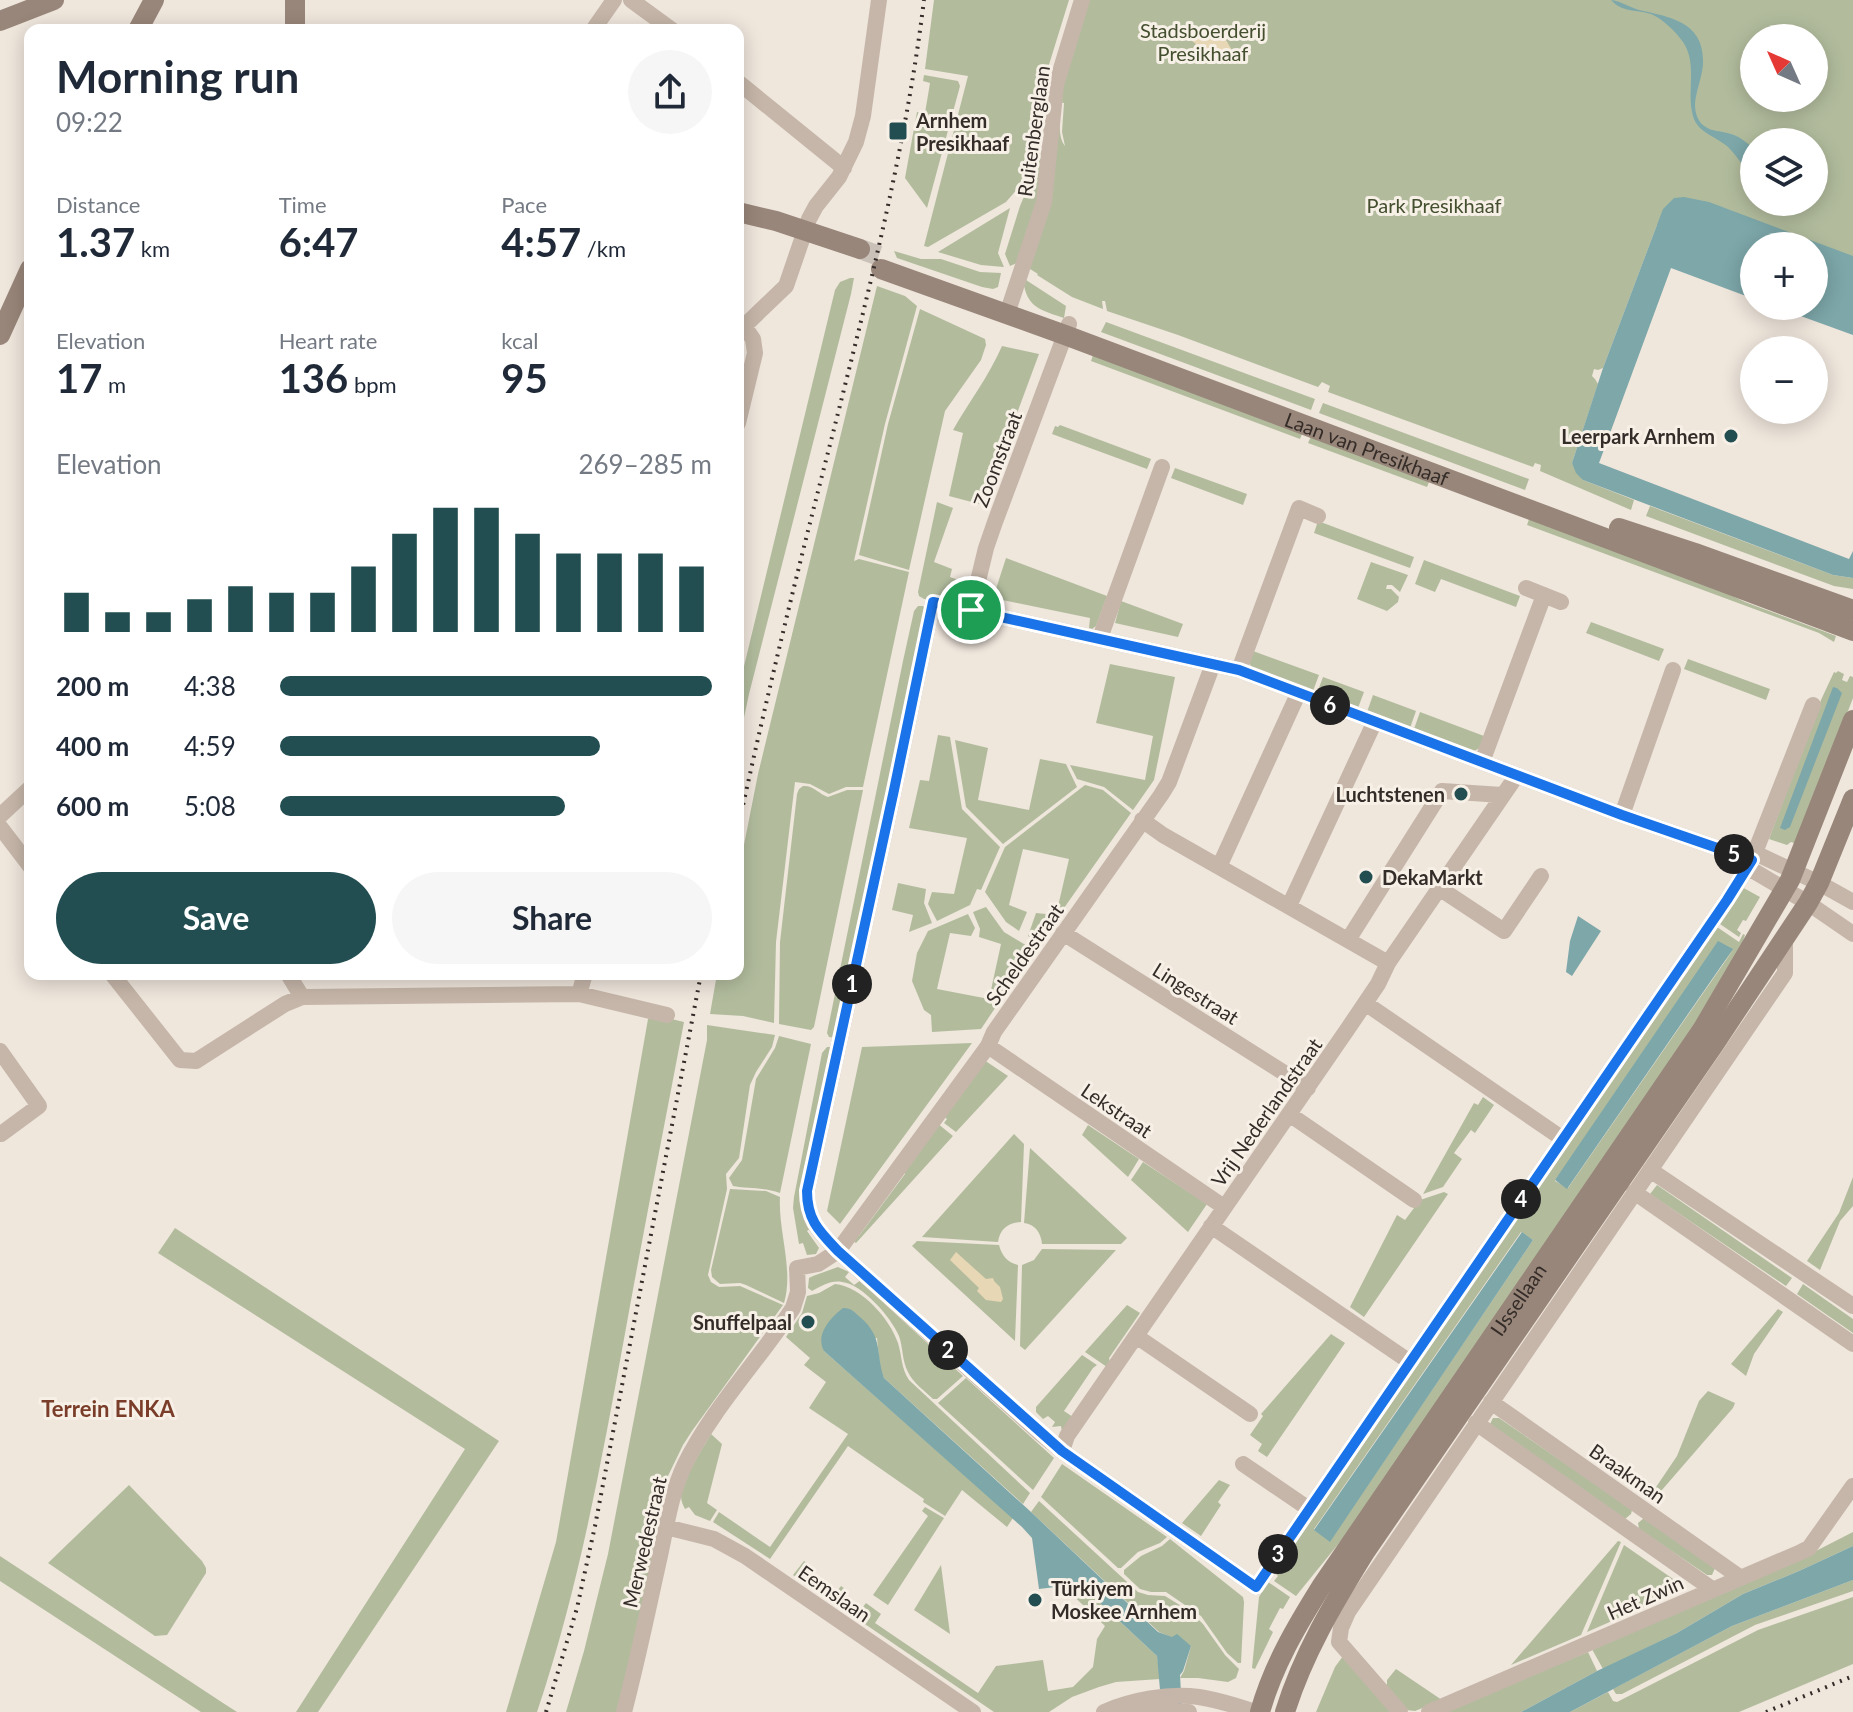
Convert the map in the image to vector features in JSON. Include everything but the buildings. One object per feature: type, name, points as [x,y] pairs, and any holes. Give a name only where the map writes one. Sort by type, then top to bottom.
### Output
[{"type":"main road","points":[[0,21],[54,0]]},
{"type":"main road","points":[[295,0],[295,24]]},
{"type":"main road","points":[[139,24],[144,1]]},
{"type":"main road","points":[[744,214],[859,256]]},
{"type":"main road","points":[[744,222],[802,236]]},
{"type":"main road","name":"Laan van Presikhaaf","points":[[883,264],[1853,610]]},
{"type":"main road","points":[[0,335],[24,282]]},
{"type":"main road","name":"Laan van Presikhaaf","points":[[1067,329],[1853,631]]},
{"type":"main road","name":"IJssellaan","points":[[1257,1712],[1292,1633],[1307,1610],[1702,1030],[1789,880],[1853,720]]},
{"type":"main road","name":"IJssellaan","points":[[1285,1712],[1308,1649],[1365,1552],[1785,939],[1817,909],[1819,883],[1853,799]]},
{"type":"street","points":[[597,24],[614,0]]},
{"type":"street","points":[[631,0],[664,24]]},
{"type":"street","points":[[744,326],[786,286],[802,236],[816,206],[839,177],[856,142],[863,116],[879,0]]},
{"type":"street","name":"Ruitenberglaan","points":[[1009,308],[1044,202],[1056,85],[1082,0]]},
{"type":"street","points":[[744,87],[844,168]]},
{"type":"street","name":"Zoomstraat","points":[[971,610],[990,535],[1067,329]]},
{"type":"street","points":[[744,332],[753,339],[755,353],[744,398]]},
{"type":"street","points":[[1100,638],[1162,467]]},
{"type":"street","points":[[1239,670],[1299,508],[1318,516]]},
{"type":"street","points":[[1526,588],[1561,602]]},
{"type":"street","points":[[1482,762],[1544,595]]},
{"type":"street","points":[[1813,705],[1751,860],[1727,900],[1256,1587],[1062,1451],[838,1251],[818,1230],[810,1216],[807,1191],[933,602],[1239,670],[1622,815],[1751,860],[1789,880],[1817,909],[1853,934]]},
{"type":"street","name":"Scheldestraat","points":[[838,1251],[988,1046],[994,1032],[1169,782],[1213,664]]},
{"type":"street","points":[[1622,815],[1673,670]]},
{"type":"street","points":[[1219,867],[1298,694]]},
{"type":"street","points":[[1289,906],[1375,721]]},
{"type":"street","name":"Vrij Nederlandstraat","points":[[1062,1451],[1067,1436],[1308,1088],[1378,984],[1388,963],[1517,775]]},
{"type":"street","points":[[1348,940],[1442,791],[1502,795]]},
{"type":"street","points":[[0,816],[24,794]]},
{"type":"street","points":[[1142,820],[1163,835],[1388,963]]},
{"type":"street","points":[[0,827],[24,858]]},
{"type":"street","points":[[1439,888],[1504,931],[1541,876]]},
{"type":"street","points":[[1789,880],[1819,883],[1846,898]]},
{"type":"street","name":"Lingestraat","points":[[1063,933],[1308,1088]]},
{"type":"street","name":"IJssellaan","points":[[1400,1712],[1339,1642],[1348,1612],[1785,973],[1785,939]]},
{"type":"street","points":[[117,980],[167,1046],[184,1061],[196,1061],[285,1004],[302,997],[579,994],[667,1015]]},
{"type":"street","points":[[292,980],[302,997]]},
{"type":"street","points":[[579,994],[583,980]]},
{"type":"street","points":[[1365,1003],[1563,1139]]},
{"type":"street","name":"Lekstraat","points":[[988,1046],[1224,1207]]},
{"type":"street","points":[[0,1051],[39,1106],[0,1133]]},
{"type":"street","points":[[1289,1114],[1414,1200]]},
{"type":"street","points":[[1650,1170],[1853,1306]]},
{"type":"street","points":[[1634,1192],[1853,1344]]},
{"type":"street","points":[[1211,1226],[1410,1362]]},
{"type":"street","name":"Merwedestraat","points":[[624,1712],[678,1480],[701,1436],[793,1308],[798,1292],[797,1268],[818,1264],[838,1251]]},
{"type":"street","points":[[1787,1298],[1806,1274]]},
{"type":"street","points":[[1136,1336],[1250,1414]]},
{"type":"street","name":"Braakman","points":[[1491,1402],[1741,1578]]},
{"type":"street","points":[[1476,1423],[1712,1589]]},
{"type":"street","points":[[1243,1464],[1309,1509]]},
{"type":"street","name":"Het Zwin","points":[[1429,1712],[1809,1548],[1853,1486]]},
{"type":"street","name":"Eemslaan","points":[[666,1527],[714,1539],[745,1556],[973,1712]]},
{"type":"street","points":[[1104,1712],[1158,1704],[1186,1706],[1200,1697],[1257,1712]]},
{"type":"green space","points":[[934,0],[1069,0],[1043,84],[1036,142],[1020,186],[1006,202],[928,247],[924,246],[968,76],[925,69]]},
{"type":"green space","name":"Park Presikhaaf","points":[[1087,0],[1853,0],[1853,301],[1828,266],[1828,232],[1740,232],[1740,243],[1657,225],[1603,368],[1594,369],[1592,376],[1598,384],[1572,463],[1583,480],[1634,500],[1631,510],[1540,471],[1541,465],[1535,463],[1533,467],[1328,392],[1330,386],[1322,382],[1318,387],[1107,311],[1105,301],[1102,301],[1103,309],[1072,297],[1037,275],[1030,269],[1060,112],[1060,134],[1065,146],[1062,132],[1064,103],[1058,102]]},
{"type":"green space","points":[[924,75],[958,81],[960,86],[927,208],[905,178],[917,112],[925,113],[930,83],[923,81]]},
{"type":"green space","points":[[1045,140],[1041,187],[1019,262],[1010,266],[1005,254]]},
{"type":"green space","points":[[1010,208],[998,253],[1004,267],[981,265],[938,252]]},
{"type":"green space","points":[[894,251],[921,259],[941,259],[980,272],[1001,273],[998,287],[982,287],[897,258]]},
{"type":"green space","points":[[854,278],[744,718],[744,666],[835,290],[840,282]]},
{"type":"green space","points":[[1026,280],[1066,306],[1064,318],[1044,311],[1030,300],[1024,286]]},
{"type":"green space","points":[[877,286],[905,296],[917,306],[885,424],[854,561],[859,559],[909,572],[863,787],[846,787],[829,794],[810,784],[795,782],[776,942],[774,1023],[743,1016],[710,1014],[716,980],[744,980],[744,845],[758,774]]},
{"type":"green space","points":[[920,309],[985,339],[986,345],[981,360],[945,411],[909,570],[859,555],[888,424]]},
{"type":"green space","points":[[1106,322],[1315,399],[1311,410],[1101,332]]},
{"type":"green space","points":[[1002,346],[1039,354],[983,505],[949,496],[963,433],[953,430]]},
{"type":"green space","points":[[1094,352],[1304,429],[1300,439],[1091,361]]},
{"type":"green space","points":[[1323,403],[1529,479],[1525,490],[1319,413]]},
{"type":"green space","points":[[1060,425],[1151,459],[1147,469],[1052,434],[1055,426]]},
{"type":"green space","points":[[1313,432],[1429,482],[1427,487],[1308,443]]},
{"type":"green space","points":[[1175,468],[1247,494],[1243,505],[1171,478]]},
{"type":"green space","points":[[937,502],[953,508],[934,562],[952,569],[950,577],[971,585],[961,600],[924,599],[918,592]]},
{"type":"green space","points":[[1650,506],[1833,575],[1853,578],[1853,589],[1834,586],[1646,516]]},
{"type":"green space","points":[[1531,513],[1666,564],[1745,602],[1836,636],[1834,642],[1819,633],[1527,525]]},
{"type":"green space","points":[[1318,521],[1414,557],[1410,568],[1314,533]]},
{"type":"green space","points":[[1006,558],[1107,596],[1096,626],[1089,628],[1090,618],[993,598]]},
{"type":"green space","points":[[1424,560],[1520,596],[1516,607],[1441,579],[1435,592],[1415,584]]},
{"type":"green space","points":[[1371,562],[1408,575],[1400,592],[1387,585],[1386,589],[1391,589],[1399,597],[1398,602],[1387,611],[1357,599]]},
{"type":"green space","points":[[1121,601],[1183,624],[1178,637],[1115,623]]},
{"type":"green space","points":[[918,606],[926,609],[835,1038],[829,1037],[827,1033],[903,661],[914,611]]},
{"type":"green space","points":[[1591,622],[1664,649],[1659,661],[1586,633]]},
{"type":"green space","points":[[1253,651],[1319,675],[1313,691],[1252,669],[1249,662]]},
{"type":"green space","points":[[1688,659],[1770,689],[1766,700],[1684,669]]},
{"type":"green space","points":[[1110,664],[1175,677],[1154,780],[1133,810],[1104,787],[1077,779],[1070,765],[1145,780],[1153,736],[1096,723]]},
{"type":"green space","points":[[1834,672],[1844,674],[1842,680],[1847,682],[1850,676],[1853,677],[1853,698],[1797,844],[1791,842],[1787,845],[1769,839],[1821,700]]},
{"type":"green space","points":[[1323,677],[1364,692],[1358,708],[1317,693]]},
{"type":"green space","points":[[1373,695],[1416,711],[1410,728],[1367,712]]},
{"type":"green space","points":[[1420,712],[1484,736],[1480,748],[1474,751],[1414,729]]},
{"type":"green space","points":[[938,735],[950,737],[962,809],[1000,847],[981,890],[977,889],[970,905],[937,921],[928,904],[932,892],[954,894],[967,838],[909,828],[920,780],[929,781]]},
{"type":"green space","points":[[955,740],[988,748],[978,800],[1029,810],[1040,759],[1066,764],[1077,787],[1003,844],[966,807]]},
{"type":"green space","points":[[1085,785],[1103,790],[1131,813],[1040,942],[1028,936],[1036,913],[1056,915],[1069,859],[1023,849],[1009,905],[1027,912],[1019,931],[1006,922],[985,892],[1005,847]]},
{"type":"green space","points":[[803,786],[828,797],[847,790],[863,790],[811,1030],[779,1024],[780,942],[797,794]]},
{"type":"green space","points":[[898,883],[926,889],[924,903],[932,923],[909,932],[913,915],[892,910]]},
{"type":"green space","points":[[1740,886],[1760,897],[1737,930],[1741,933],[1739,937],[1720,924]]},
{"type":"green space","points":[[986,907],[1004,932],[1034,950],[981,1029],[932,1032],[931,1015],[924,1010],[912,981],[917,953],[928,931],[968,914],[975,928],[971,936],[950,933],[937,989],[989,999],[1001,944],[979,937],[980,929],[973,912]]},
{"type":"green space","points":[[1717,927],[1739,942],[1745,935],[1740,950],[1691,1033],[1348,1532],[1296,1596],[1274,1581],[1278,1576],[1274,1572]],"holes":[[[1733,950],[1568,1188],[1555,1181],[1555,1180]],[[1521,1232],[1533,1240],[1330,1541],[1314,1529]]]},
{"type":"green space","points":[[667,1018],[684,1022],[587,1527],[565,1620],[537,1712],[506,1712],[556,1542],[648,1019]]},
{"type":"green space","points":[[707,1025],[775,1035],[772,1047],[750,1085],[739,1158],[726,1174],[727,1189],[708,1275],[711,1282],[719,1287],[740,1286],[783,1305],[692,1431],[667,1478],[632,1657],[617,1712],[566,1712],[608,1554],[707,1040]]},
{"type":"green space","points":[[779,1036],[811,1044],[780,1193],[733,1186],[729,1178],[742,1160],[756,1079]]},
{"type":"green space","points":[[972,1043],[840,1224],[827,1211],[862,1047]]},
{"type":"green space","points":[[827,1047],[833,1047],[810,1229],[807,1231],[819,1248],[816,1254],[807,1255],[803,1243],[799,1244],[794,1197],[822,1053]]},
{"type":"green space","points":[[984,1060],[1008,1076],[956,1132],[944,1123],[947,1119],[943,1116]]},
{"type":"green space","points":[[1483,1097],[1494,1105],[1475,1133],[1471,1130],[1454,1153],[1462,1159],[1443,1187],[1423,1194],[1474,1103],[1478,1105]]},
{"type":"green space","points":[[937,1123],[953,1136],[856,1243],[852,1240],[859,1236],[905,1174],[903,1170]]},
{"type":"green space","points":[[1088,1125],[1139,1159],[1128,1177],[1082,1135]]},
{"type":"green space","points":[[1014,1134],[1024,1144],[1021,1222],[1005,1228],[998,1242],[922,1237]]},
{"type":"green space","points":[[1030,1148],[1127,1238],[1121,1244],[1042,1244],[1037,1230],[1024,1223]]},
{"type":"green space","points":[[1143,1162],[1207,1204],[1188,1232],[1131,1180]]},
{"type":"green space","points":[[1853,1177],[1853,1206],[1840,1221],[1820,1270],[1807,1261],[1839,1213]]},
{"type":"green space","points":[[1657,1185],[1792,1278],[1786,1286],[1650,1194]]},
{"type":"green space","points":[[730,1189],[766,1191],[780,1197],[787,1264],[784,1303],[746,1285],[720,1284],[712,1277]]},
{"type":"green space","points":[[1444,1192],[1448,1194],[1364,1317],[1350,1307],[1397,1215],[1405,1220],[1420,1200]]},
{"type":"green space","points":[[175,1228],[499,1441],[318,1712],[296,1712],[465,1449],[158,1253]]},
{"type":"green space","points":[[917,1241],[999,1245],[1006,1258],[1018,1265],[1015,1341],[912,1246]]},
{"type":"green space","points":[[1042,1249],[1116,1250],[1025,1350],[1020,1346],[1022,1265],[1034,1260]]},
{"type":"green space","points":[[838,1267],[849,1272],[845,1277],[854,1285],[861,1280],[963,1376],[937,1399],[933,1399],[910,1376],[895,1328],[867,1295],[842,1282],[830,1283],[812,1291],[808,1288],[809,1278]]},
{"type":"green space","points":[[835,1284],[855,1291],[881,1314],[898,1343],[909,1380],[1030,1493],[1023,1504],[884,1378],[877,1338],[824,1351],[1013,1518],[1007,1527],[962,1490],[945,1516],[848,1446],[770,1559],[713,1522],[719,1512],[770,1547],[848,1434],[809,1408],[826,1382],[804,1365],[810,1358],[786,1337],[802,1313],[807,1296]]},
{"type":"green space","points":[[1803,1284],[1853,1319],[1853,1333],[1797,1294]]},
{"type":"green space","points":[[1127,1305],[1140,1313],[1109,1358],[1107,1367],[1085,1352]]},
{"type":"green space","points":[[1778,1309],[1783,1312],[1754,1354],[1746,1376],[1731,1364]]},
{"type":"green space","points":[[1331,1334],[1345,1343],[1267,1457],[1258,1451],[1262,1444],[1250,1435],[1263,1416],[1261,1414]]},
{"type":"green space","points":[[1082,1355],[1097,1365],[1064,1411],[1073,1417],[1062,1432],[1061,1426],[1052,1427],[1055,1422],[1048,1416],[1043,1419],[1036,1412],[1036,1407]]},
{"type":"green space","points":[[966,1378],[1054,1458],[1033,1490],[938,1403]]},
{"type":"green space","points":[[1708,1391],[1735,1403],[1733,1408],[1655,1498],[1650,1496],[1677,1456],[1699,1401]]},
{"type":"green space","points":[[1493,1418],[1499,1418],[1630,1508],[1631,1514],[1625,1519],[1490,1424]]},
{"type":"green space","points":[[711,1434],[722,1444],[707,1503],[717,1510],[710,1521],[695,1515],[689,1507],[685,1509],[681,1496],[688,1473]]},
{"type":"green space","points":[[1062,1464],[1167,1537],[1138,1552],[1118,1568],[1041,1497]]},
{"type":"green space","points":[[1219,1480],[1230,1485],[1201,1536],[1182,1523]]},
{"type":"green space","points":[[129,1485],[206,1568],[206,1573],[167,1635],[155,1636],[48,1563]]},
{"type":"green space","points":[[1039,1501],[1138,1592],[1165,1596],[1191,1612],[1239,1669],[1236,1678],[1228,1682],[1180,1678],[1191,1646],[1159,1632],[1031,1512]]},
{"type":"green space","points":[[925,1507],[944,1518],[888,1605],[873,1595],[928,1516],[922,1511]]},
{"type":"green space","points":[[1644,1518],[1715,1568],[1712,1575],[1707,1575],[1639,1529],[1638,1523]]},
{"type":"green space","points":[[1853,1532],[1853,1546],[1743,1594],[1677,1633],[1603,1669],[1593,1651],[1592,1648],[1808,1555]]},
{"type":"green space","points":[[1170,1539],[1243,1597],[1241,1663],[1227,1653],[1201,1616],[1166,1592],[1140,1589],[1124,1574],[1124,1570],[1141,1556]]},
{"type":"green space","points":[[1618,1541],[1621,1542],[1581,1635],[1511,1665]]},
{"type":"green space","points":[[1624,1545],[1676,1581],[1680,1591],[1587,1632]]},
{"type":"green space","points":[[0,1556],[237,1712],[201,1712],[0,1581]]},
{"type":"green space","points":[[804,1561],[815,1569],[810,1578],[834,1595],[841,1586],[849,1592],[843,1601],[859,1612],[866,1603],[881,1614],[875,1623],[978,1693],[996,1666],[1043,1660],[1048,1691],[1073,1687],[1093,1667],[1097,1639],[1105,1626],[1063,1586],[1072,1585],[1084,1588],[1157,1656],[1160,1679],[1116,1682],[1099,1687],[1072,1697],[1049,1712],[994,1712],[793,1575]]},
{"type":"green space","points":[[941,1565],[950,1634],[914,1610]]},
{"type":"green space","points":[[1853,1580],[1853,1591],[1755,1625],[1622,1694],[1616,1694],[1613,1689],[1732,1626]]},
{"type":"green space","points":[[1268,1582],[1290,1597],[1269,1629],[1273,1632],[1255,1669],[1252,1668],[1259,1597]]},
{"type":"green space","points":[[1853,1597],[1853,1664],[1739,1712],[1570,1712],[1608,1692],[1617,1702],[1758,1630]]},
{"type":"green space","points":[[1588,1652],[1597,1671],[1521,1712],[1445,1712]]},
{"type":"green space","points":[[1343,1656],[1392,1712],[1316,1712],[1335,1667]]},
{"type":"green space","points":[[1396,1669],[1442,1700],[1415,1711],[1406,1710],[1387,1689],[1387,1680]]},
{"type":"sand","points":[[1184,25],[1211,38],[1220,28],[1242,36],[1226,40],[1233,52],[1219,63],[1207,58],[1206,53],[1192,49],[1196,44],[1180,32]]},
{"type":"sand","points":[[956,1252],[986,1279],[993,1278],[1000,1287],[1001,1302],[986,1300],[977,1291],[979,1288],[950,1260]]},
{"type":"water","points":[[1611,0],[1673,19],[1698,38],[1703,62],[1695,100],[1698,119],[1707,128],[1740,139],[1740,161],[1729,148],[1695,122],[1691,107],[1690,59],[1680,38],[1656,16]]},
{"type":"water","points":[[1674,198],[1709,202],[1789,232],[1740,232],[1740,294],[1671,268],[1599,463],[1849,559],[1853,551],[1853,578],[1833,575],[1583,480],[1576,473],[1572,463],[1603,368],[1663,209]]},
{"type":"water","points":[[1828,247],[1853,256],[1853,335],[1812,320],[1828,320]]},
{"type":"water","points":[[1833,687],[1842,693],[1790,827],[1785,830],[1780,828]]},
{"type":"water","points":[[1578,916],[1601,931],[1572,976],[1566,972],[1570,941]]},
{"type":"water","points":[[1718,941],[1733,949],[1567,1189],[1555,1180]]},
{"type":"water","points":[[1522,1232],[1533,1240],[1330,1542],[1314,1530]]},
{"type":"water","points":[[843,1308],[854,1312],[873,1332],[884,1378],[1158,1632],[1172,1637],[1177,1634],[1191,1646],[1180,1675],[1182,1712],[1162,1712],[1157,1656],[1084,1588],[1072,1585],[1039,1589],[1032,1538],[824,1351],[823,1333]]},
{"type":"water","points":[[1853,1546],[1853,1580],[1732,1626],[1570,1712],[1521,1712],[1677,1633],[1743,1594]]},
{"type":"tunnel","points":[[860,249],[885,258]]},
{"type":"railway","points":[[744,802],[885,218],[907,110],[924,0]]},
{"type":"railway","points":[[546,1712],[577,1608],[595,1526],[700,980]]},
{"type":"railway","points":[[1766,1712],[1853,1676]]},
{"type":"place","name":"Arnhem Presikhaaf","points":[[898,131]]},
{"type":"place","name":"Leerpark Arnhem","points":[[1731,436]]},
{"type":"place","name":"Luchtstenen","points":[[1461,794]]},
{"type":"place","name":"DekaMarkt","points":[[1366,877]]},
{"type":"place","name":"Snuffelpaal","points":[[808,1322]]},
{"type":"place","name":"Türkiyem Moskee Arnhem","points":[[1035,1600]]},
{"type":"district","name":"Terrein ENKA","points":[[108,1408]]},
{"type":"route","points":[[933,602],[971,610],[1239,670],[1622,815],[1752,860],[1256,1587],[1062,1451],[838,1251],[818,1230],[810,1216],[807,1191],[933,602]]},
{"type":"park label","name":"Stadsboerderij Presikhaaf","points":[[1203,42]]}]
